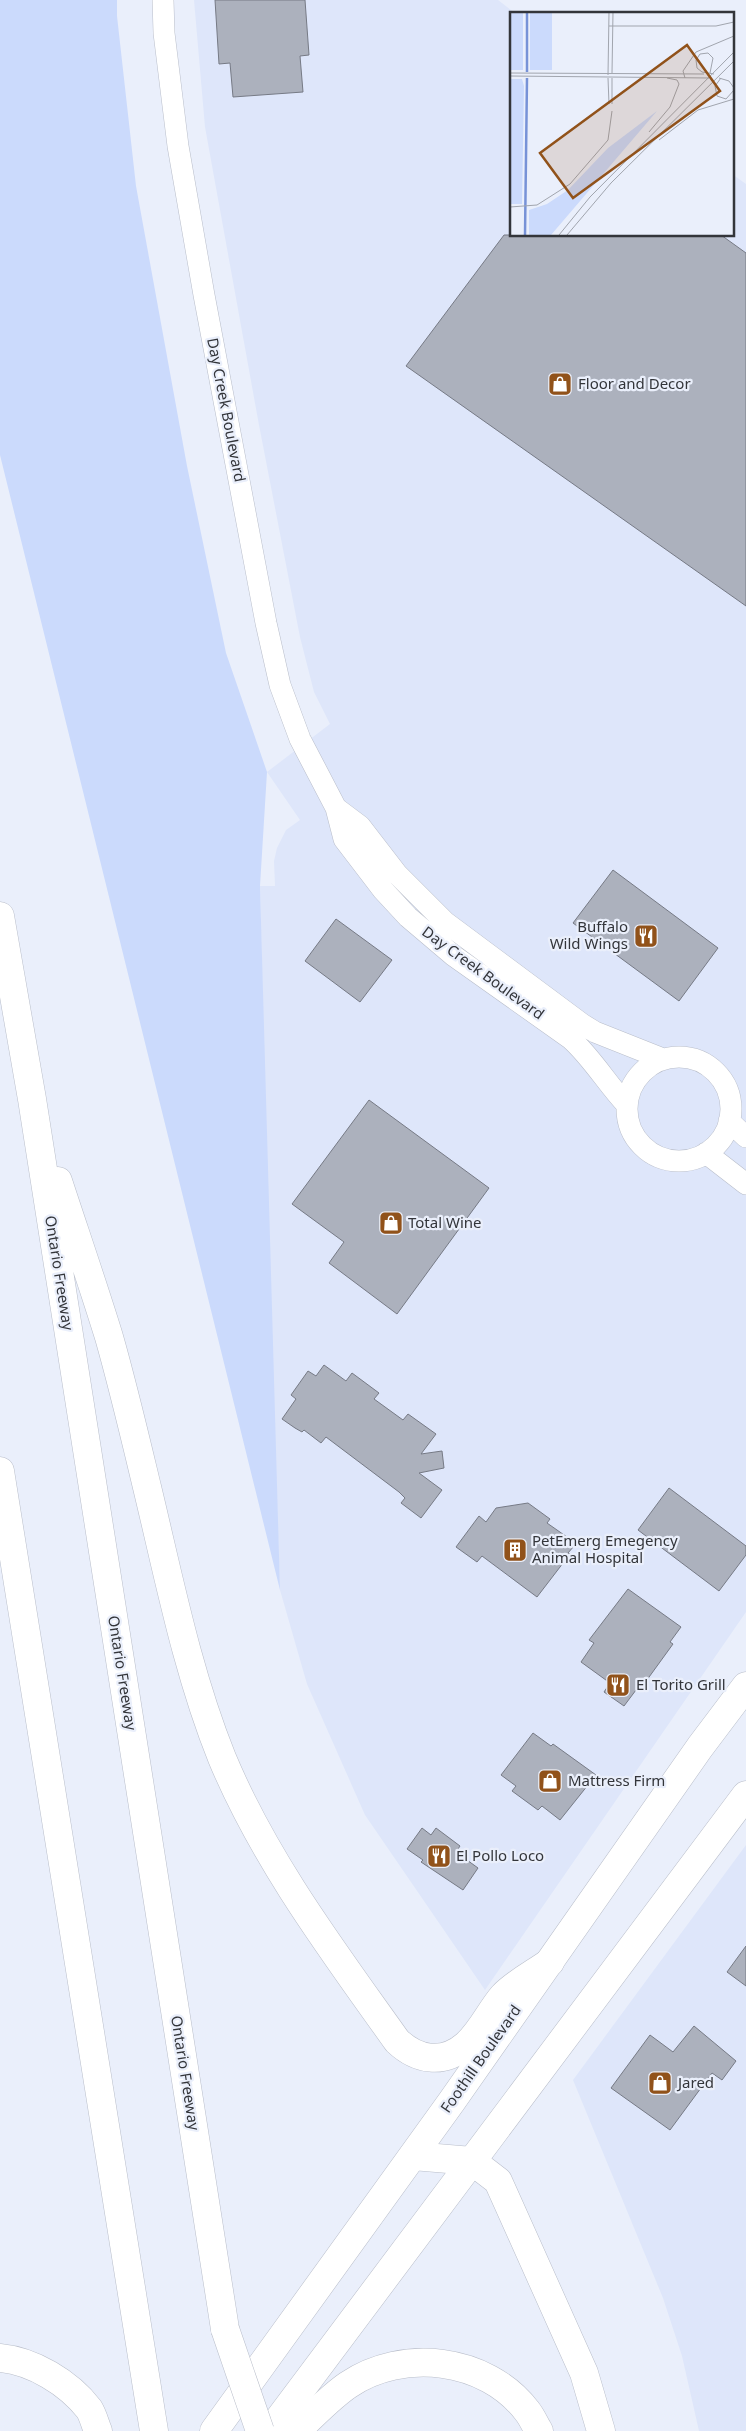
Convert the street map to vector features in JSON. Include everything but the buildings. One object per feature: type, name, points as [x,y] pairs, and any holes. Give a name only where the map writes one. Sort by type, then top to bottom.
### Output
[{"type":"main road","name":"Ontario Freeway","points":[[0,916],[32,1099],[240,2431]]},
{"type":"main road","points":[[32,1099],[109,1338],[188,1654],[204,1708],[222,1758],[264,1844],[308,1916],[391,2033],[397,2041],[414,2055],[428,2058],[441,2057],[454,2053],[466,2045],[505,1995],[550,1962]]},
{"type":"main road","points":[[0,1471],[154,2429]]},
{"type":"main road","name":"Foothill Boulevard","points":[[214,2431],[413,2156],[700,1747],[746,1686]]},
{"type":"main road","points":[[270,2431],[746,1795]]},
{"type":"main road","points":[[413,2156],[472,2161],[498,2181],[584,2373],[601,2431]]},
{"type":"main road","points":[[225,2329],[260,2431]]},
{"type":"main road","points":[[0,2358],[14,2359],[58,2379],[90,2410],[98,2431]]},
{"type":"main road","points":[[296,2431],[348,2385],[382,2368],[421,2360],[460,2366],[487,2379],[508,2392],[527,2411],[539,2431]]},
{"type":"street","name":"Day Creek Boulevard","points":[[163,0],[164,33],[178,146],[266,623],[280,684],[300,739],[336,808],[344,839],[383,890],[408,916],[454,956],[571,1039],[585,1052],[607,1084],[627,1105]]},
{"type":"street","name":"Day Creek Boulevard","points":[[336,808],[360,826],[397,874],[445,922],[582,1024],[595,1032],[663,1060]]},
{"type":"street","points":[[687,1057],[701,1061],[723,1081],[729,1094],[731,1107],[730,1121],[716,1145],[706,1153],[688,1160],[672,1160],[655,1156],[641,1146],[632,1132],[627,1105],[630,1090],[638,1077],[649,1066],[663,1060],[687,1057]]},
{"type":"street","points":[[730,1121],[746,1137]]},
{"type":"street","points":[[706,1153],[746,1184]]},
{"type":"shaded area","points":[[0,0],[117,0],[117,16],[136,186],[187,466],[226,653],[267,772],[260,886],[280,1590],[0,455]]},
{"type":"shaded area","points":[[194,0],[498,0],[513,12],[510,12],[510,236],[734,236],[734,175],[746,184],[746,1612],[485,1990],[365,1815],[307,1684],[280,1590],[269,1278],[260,886],[275,886],[274,861],[277,848],[286,830],[300,820],[267,772],[330,724],[314,692],[300,637],[205,127]]},
{"type":"shaded area","points":[[746,1845],[746,2431],[699,2431],[682,2356],[663,2298],[573,2080]]},
{"type":"place","name":"Floor and Decor","points":[[560,384]]},
{"type":"place","name":"Buffalo Wild Wings","points":[[646,936]]},
{"type":"place","name":"Total Wine","points":[[391,1223]]},
{"type":"place","name":"PetEmerg Emegency Animal Hospital","points":[[515,1550]]},
{"type":"place","name":"El Torito Grill","points":[[618,1685]]},
{"type":"place","name":"Mattress Firm","points":[[550,1781]]},
{"type":"place","name":"El Pollo Loco","points":[[439,1856]]},
{"type":"place","name":"Jared","points":[[660,2083]]}]
